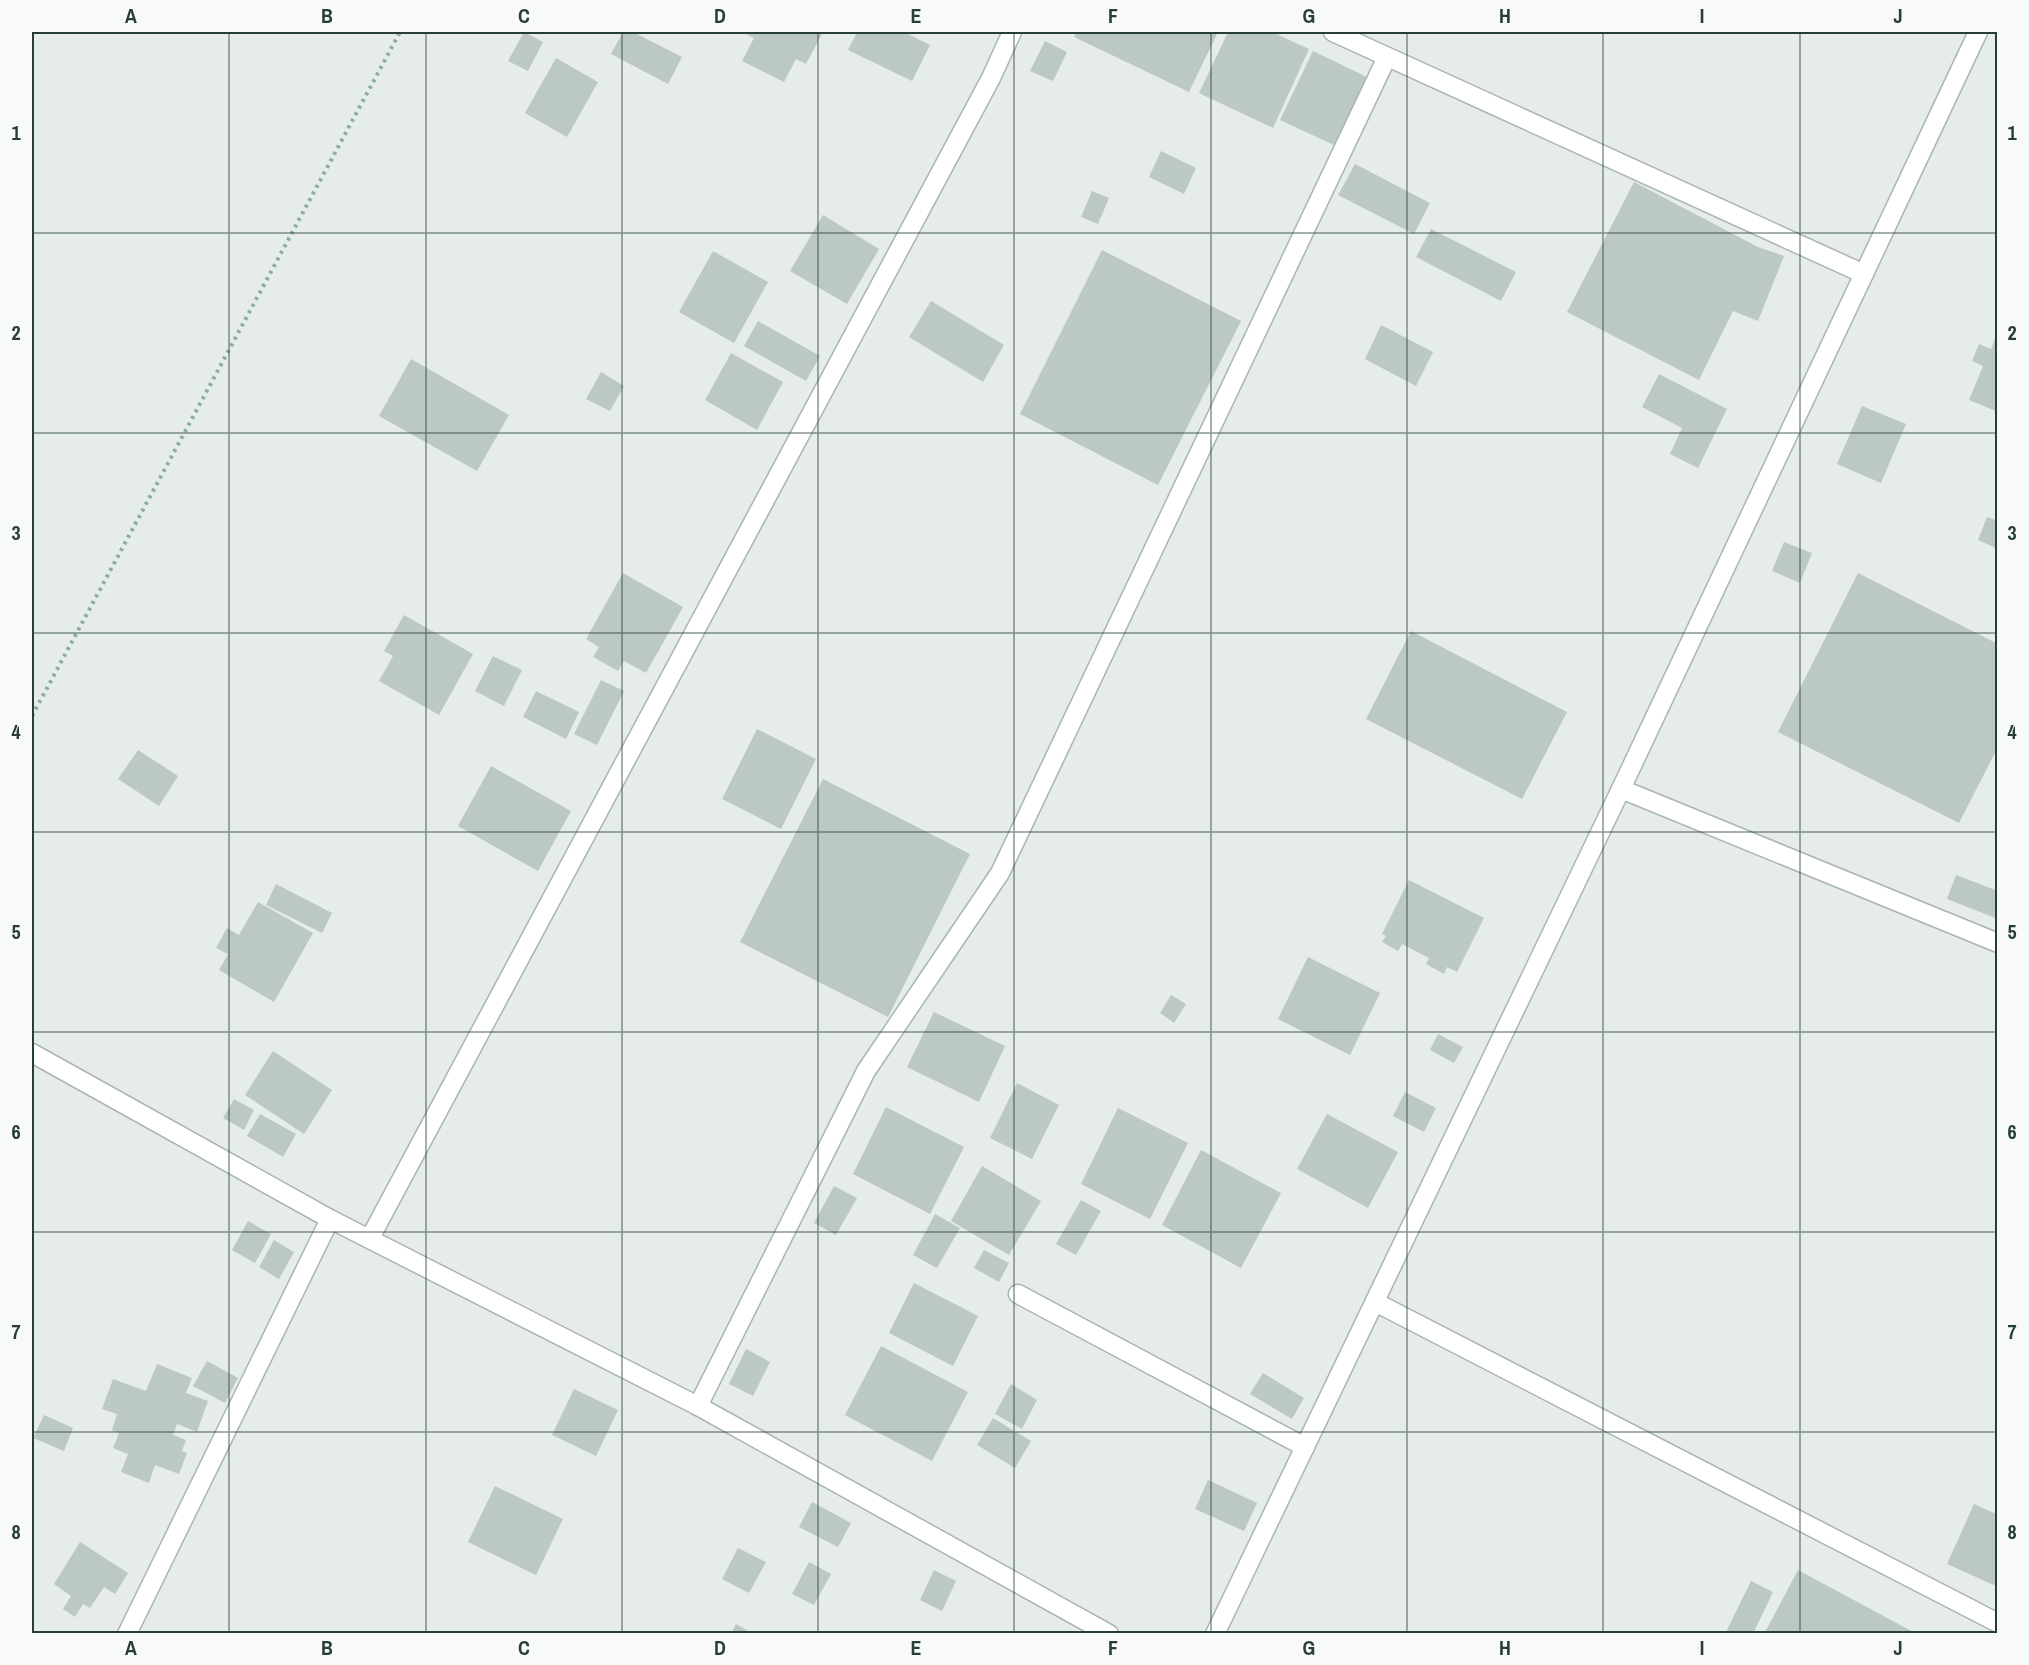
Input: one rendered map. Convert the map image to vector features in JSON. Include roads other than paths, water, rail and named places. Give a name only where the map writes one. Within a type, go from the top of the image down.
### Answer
[{"type":"street","points":[[370,1238],[991,78],[1012,32]]},
{"type":"street","points":[[1333,32],[1864,274]]},
{"type":"street","points":[[1215,1634],[1621,789],[1978,32]]},
{"type":"street","points":[[698,1406],[866,1071],[1000,873],[1387,57]]},
{"type":"street","points":[[1621,789],[1998,943]]},
{"type":"street","points":[[32,1053],[330,1219],[698,1406],[1109,1634]]},
{"type":"street","points":[[127,1634],[330,1219]]},
{"type":"street","points":[[1018,1294],[1305,1447]]},
{"type":"street","points":[[1375,1302],[1998,1623]]}]
